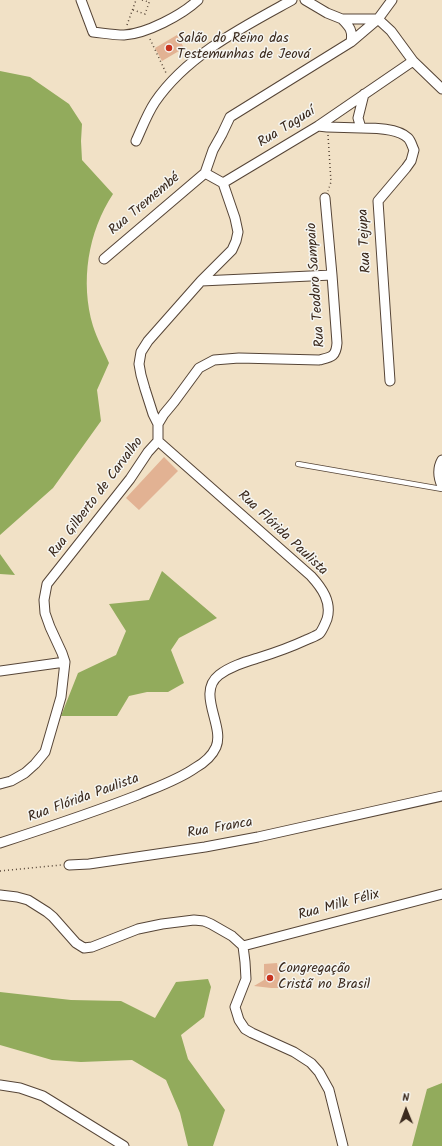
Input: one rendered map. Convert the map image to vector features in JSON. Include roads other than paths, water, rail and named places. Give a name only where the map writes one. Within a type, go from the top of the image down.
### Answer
[{"type":"street","points":[[81,0],[93,32],[124,35],[145,30],[167,21],[198,0]]},
{"type":"street","points":[[136,141],[155,102],[203,52],[292,0]]},
{"type":"street","points":[[305,0],[327,13],[342,19],[378,19],[391,31],[413,61],[442,89]]},
{"type":"street","points":[[223,183],[205,174],[213,150],[230,117],[351,42],[378,19],[392,0]]},
{"type":"street","points":[[342,19],[348,25],[352,34],[351,42]]},
{"type":"street","points":[[361,128],[358,118],[364,94],[413,61]]},
{"type":"street","name":"Rua Taguaí","points":[[223,183],[322,127],[364,94]]},
{"type":"street","name":"Rua Tejupa","points":[[322,127],[382,129],[395,131],[408,138],[414,150],[411,161],[378,201],[390,381]]},
{"type":"street","name":"Rua Tremembé","points":[[104,259],[205,174]]},
{"type":"street","name":"Rua Gilberto de Carvalho","points":[[0,784],[11,781],[25,773],[45,752],[61,697],[65,662],[45,613],[44,600],[47,584],[158,441],[158,424],[153,414],[141,375],[139,364],[141,352],[148,341],[201,281],[232,250],[236,241],[238,232],[235,218],[223,183]]},
{"type":"street","name":"Rua Teodoro Sampaio","points":[[158,424],[199,368],[214,360],[239,358],[319,360],[329,358],[334,354],[337,344],[325,198]]},
{"type":"street","points":[[201,281],[332,275]]},
{"type":"street","name":"Rua Flórida Paulista","points":[[0,843],[124,800],[173,780],[196,768],[209,758],[217,745],[218,738],[210,701],[212,686],[218,676],[231,667],[300,643],[319,633],[325,624],[328,614],[328,605],[319,586],[311,576],[158,441]]},
{"type":"street","points":[[442,460],[439,466],[439,479],[442,488]]},
{"type":"street","points":[[0,671],[65,662]]},
{"type":"street","name":"Rua Franca","points":[[69,865],[89,864],[228,843],[442,796]]},
{"type":"street","name":"Rua Milk Félix","points":[[243,946],[442,894]]},
{"type":"street","points":[[0,895],[28,900],[50,914],[76,944],[84,948],[92,947],[138,929],[194,920],[204,921],[232,936],[243,946],[245,962],[246,979],[235,1007],[239,1020],[248,1031],[294,1052],[311,1063],[319,1072],[329,1090],[343,1146]]},
{"type":"street","points":[[0,1085],[26,1090],[43,1096],[124,1146]]},
{"type":"lane","points":[[298,464],[442,488]]},
{"type":"place","name":"Salão do Reino das Testemunhas de Jeová","points":[[169,48]]},
{"type":"place","name":"Congregação Cristã no Brasil","points":[[270,978]]}]
